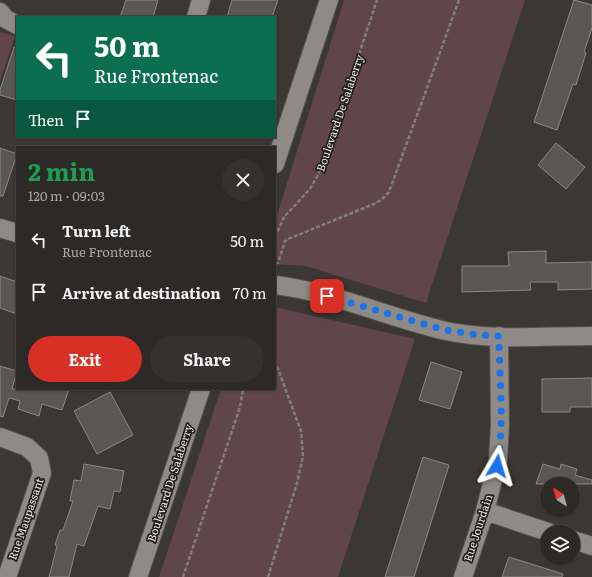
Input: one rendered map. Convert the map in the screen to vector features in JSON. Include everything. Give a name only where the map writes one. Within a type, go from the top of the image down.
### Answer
[{"type":"street","points":[[196,16],[201,0]]},
{"type":"street","points":[[276,161],[329,0]]},
{"type":"street","points":[[0,12],[6,19],[16,24]]},
{"type":"street","points":[[0,228],[16,233]]},
{"type":"street","points":[[276,285],[311,292],[445,330],[478,335],[499,336],[592,336]]},
{"type":"street","name":"Rue Jourdain","points":[[463,577],[485,511],[496,472],[500,448],[499,336]]},
{"type":"street","name":"Boulevard De Salaberry","points":[[138,577],[201,390]]},
{"type":"street","name":"Rue Maupassant","points":[[0,438],[27,446],[39,458],[42,473],[7,577]]},
{"type":"street","points":[[485,511],[540,529]]},
{"type":"street","points":[[580,542],[592,546]]},
{"type":"path","name":"Boulevard De Salaberry","points":[[276,235],[284,217],[310,189],[323,164],[377,0]]},
{"type":"path","points":[[276,263],[278,263],[285,241],[288,239],[374,204],[386,196],[389,192],[459,0]]},
{"type":"path","points":[[268,577],[297,483],[303,456],[301,431],[276,364]]},
{"type":"path","points":[[183,577],[240,407],[244,390]]},
{"type":"shaded area","points":[[344,0],[525,0],[426,303],[306,266],[276,264],[276,219]]},
{"type":"shaded area","points":[[0,32],[15,36],[0,81]]},
{"type":"shaded area","points":[[276,307],[415,339],[338,577],[159,577],[221,390],[276,390]]},
{"type":"building","points":[[126,0],[158,0],[153,16],[120,16]]},
{"type":"building","points":[[232,0],[278,0],[272,16],[227,16]]},
{"type":"building","points":[[574,0],[592,5],[592,28],[584,52],[586,53],[576,85],[573,84],[557,130],[534,122]]},
{"type":"building","points":[[14,47],[16,47],[16,100],[0,95],[0,90]]},
{"type":"building","points":[[556,143],[585,167],[566,189],[538,165]]},
{"type":"building","points":[[0,148],[16,154],[16,157],[3,196],[0,196]]},
{"type":"building","points":[[546,251],[546,263],[592,262],[592,289],[558,290],[558,282],[530,282],[531,290],[462,292],[462,266],[509,266],[508,252]]},
{"type":"building","points":[[0,276],[16,282],[16,314],[0,308]]},
{"type":"building","points":[[431,362],[462,372],[450,409],[419,400]]},
{"type":"building","points":[[0,366],[16,371],[12,389],[69,390],[62,410],[42,404],[39,416],[18,409],[20,401],[9,398],[3,417],[0,416]]},
{"type":"building","points":[[592,378],[592,407],[570,407],[570,412],[542,412],[542,379]]},
{"type":"building","points":[[110,392],[133,435],[97,454],[74,411]]},
{"type":"building","points":[[423,457],[449,465],[414,577],[385,577]]},
{"type":"building","points":[[84,464],[124,471],[120,492],[114,491],[110,509],[98,506],[84,546],[77,544],[69,577],[49,577],[57,546],[55,545],[60,530],[63,530],[73,501],[70,501],[74,480],[81,481]]},
{"type":"building","points":[[543,464],[560,469],[561,464],[577,469],[575,475],[592,480],[592,484],[580,484],[580,477],[540,477],[540,484],[536,484]]},
{"type":"building","points":[[509,557],[563,574],[562,577],[502,577]]},
{"type":"route","points":[[327,296],[445,330],[478,335],[499,336],[500,448],[497,466]]}]
